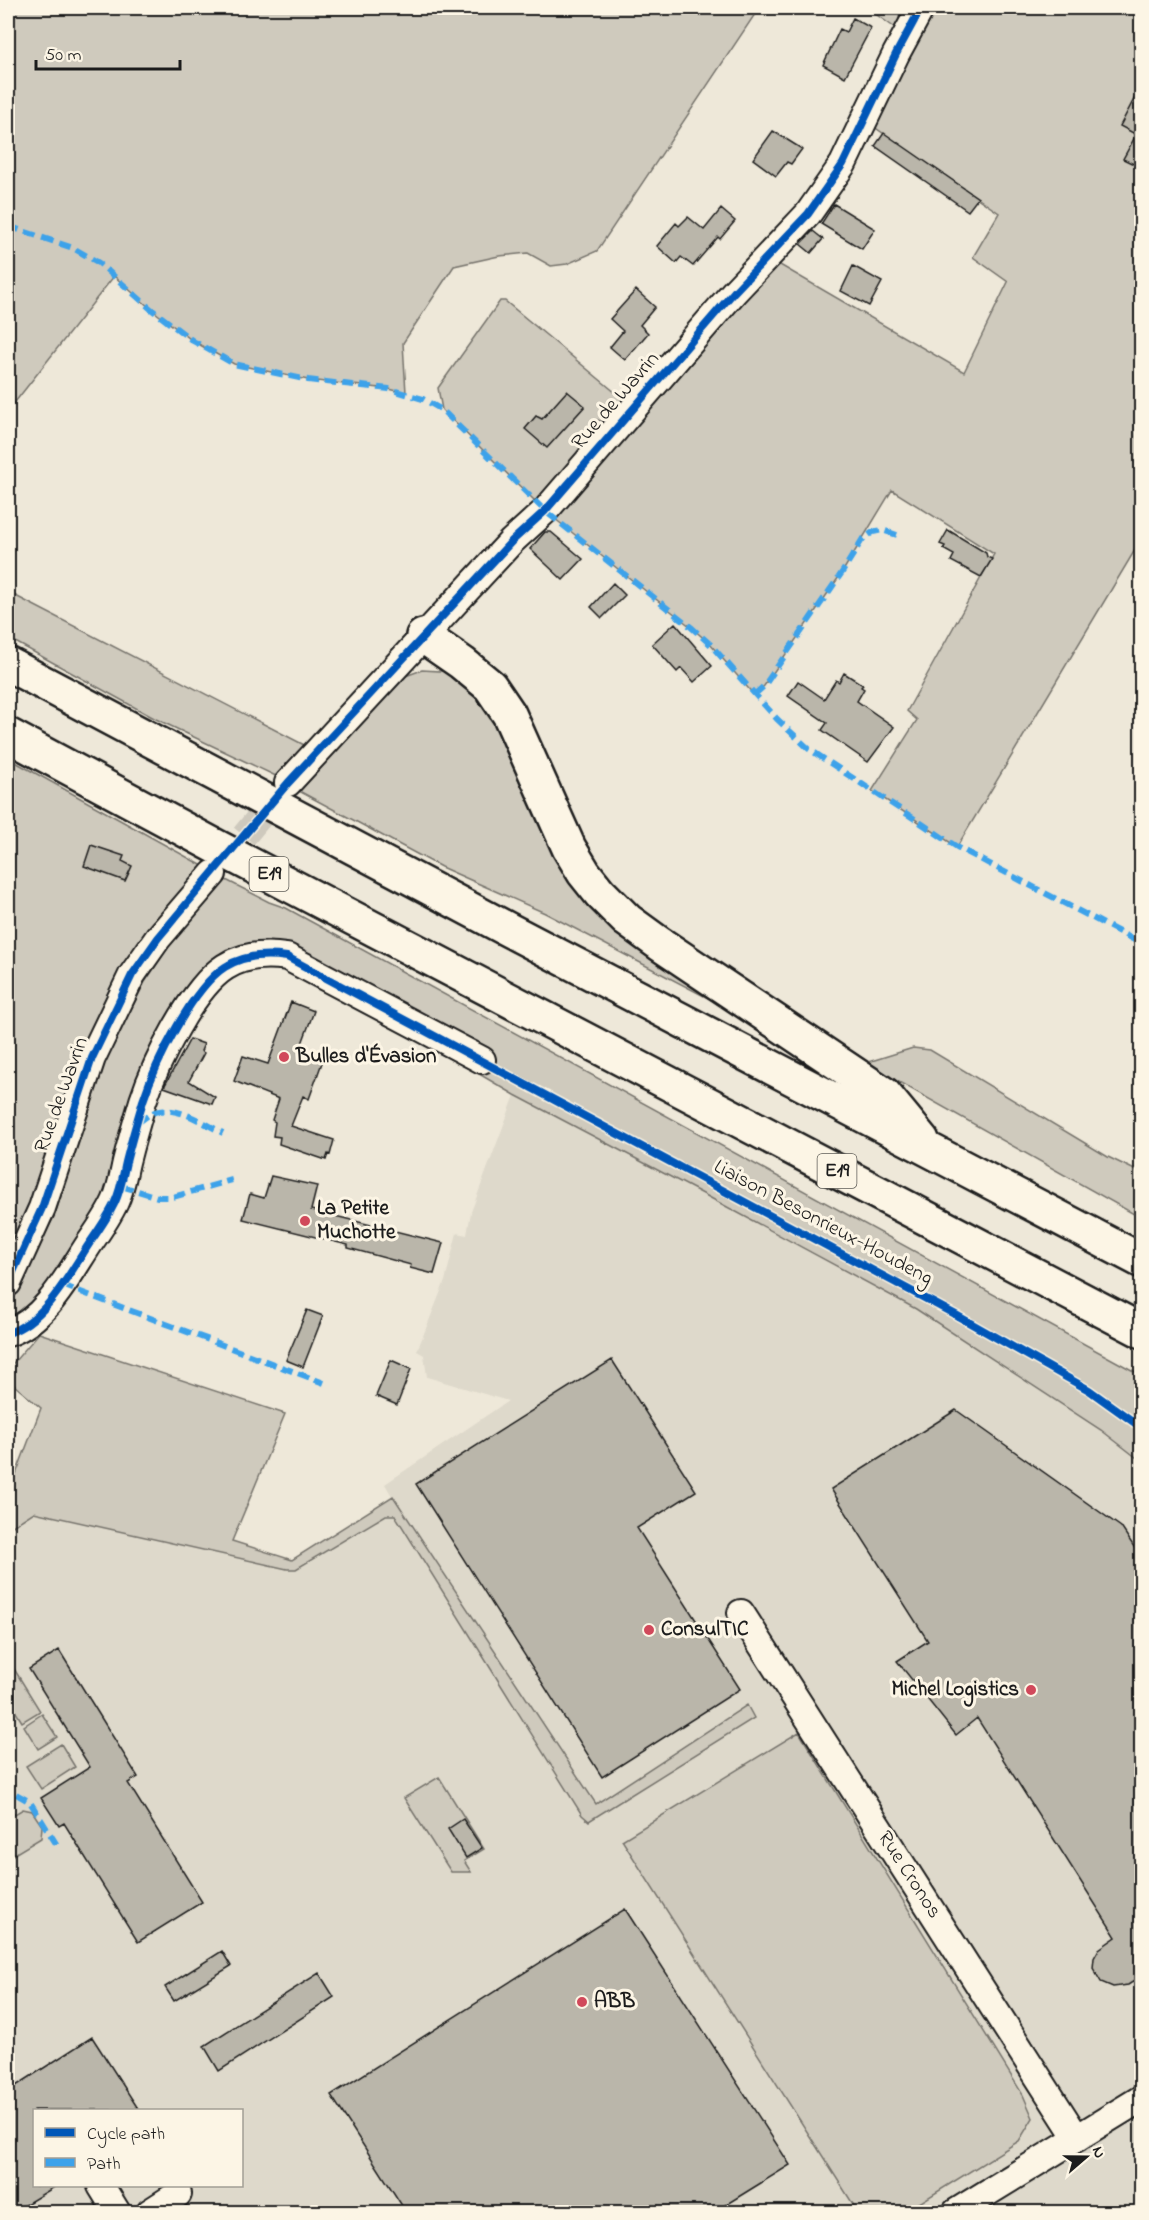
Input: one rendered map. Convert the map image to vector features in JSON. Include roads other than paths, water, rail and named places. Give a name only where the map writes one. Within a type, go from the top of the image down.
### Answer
[{"type":"highway","points":[[423,636],[479,676],[498,696],[509,714],[569,848],[584,873],[627,920],[884,1094],[933,1153]]},
{"type":"highway","points":[[8,663],[426,887],[1142,1262]]},
{"type":"highway","name":"E19","points":[[8,735],[219,848],[1142,1331]]},
{"type":"street","name":"Rue de Wavrin","points":[[288,783],[512,541],[545,511],[734,292],[808,214],[843,164],[921,8]]},
{"type":"street","name":"Rue de Wavrin","points":[[8,1283],[42,1208],[92,1058],[132,975],[158,938],[213,874]]},
{"type":"street","points":[[8,1333],[23,1326],[39,1312],[62,1285],[115,1202],[144,1098],[158,1063],[195,998],[225,967],[257,956],[287,957],[482,1060]]},
{"type":"street","name":"Rue Cronos","points":[[741,1612],[1077,2138]]},
{"type":"street","points":[[956,2212],[1142,2098]]},
{"type":"street","points":[[102,2187],[117,2212]]},
{"type":"street","points":[[150,2212],[178,2194]]},
{"type":"tunnel","points":[[219,866],[282,790]]},
{"type":"place","name":"Bulles d'Évasion","points":[[284,1057]]},
{"type":"place","name":"La Petite Muchotte","points":[[305,1221]]},
{"type":"place","name":"ConsulTIC","points":[[649,1630]]},
{"type":"place","name":"Michel Logistics","points":[[1031,1690]]},
{"type":"place","name":"ABB","points":[[582,2002]]}]
